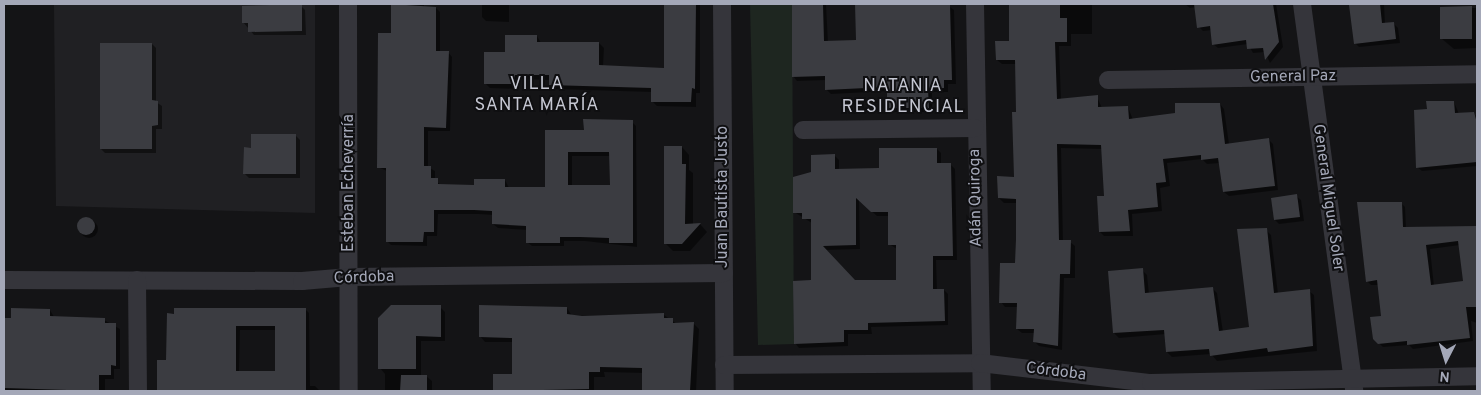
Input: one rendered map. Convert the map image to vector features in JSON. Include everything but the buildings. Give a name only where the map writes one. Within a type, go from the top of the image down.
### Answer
[{"type":"street","name":"Esteban Echeverría","points":[[348,4],[349,391]]},
{"type":"street","name":"Juan Bautista Justo","points":[[722,4],[724,391]]},
{"type":"street","name":"Adán Quiroga","points":[[975,4],[975,128],[982,391]]},
{"type":"street","name":"General Miguel Soler","points":[[1302,4],[1353,385]]},
{"type":"street","name":"General Paz","points":[[1108,80],[1477,74]]},
{"type":"street","points":[[803,130],[975,128]]},
{"type":"street","name":"Córdoba","points":[[4,280],[302,281],[349,277],[724,273]]},
{"type":"street","points":[[138,280],[138,391]]},
{"type":"street","name":"Córdoba","points":[[724,365],[980,363],[1151,384],[1353,385],[1477,376]]},
{"type":"shaded area","points":[[54,4],[315,4],[315,213],[56,206]]},
{"type":"shaded area","points":[[750,4],[792,4],[794,344],[758,345]]},
{"type":"district","name":"VILLA SANTA MARÍA","points":[[537,96]]},
{"type":"district","name":"NATANIA RESIDENCIAL","points":[[903,98]]}]
